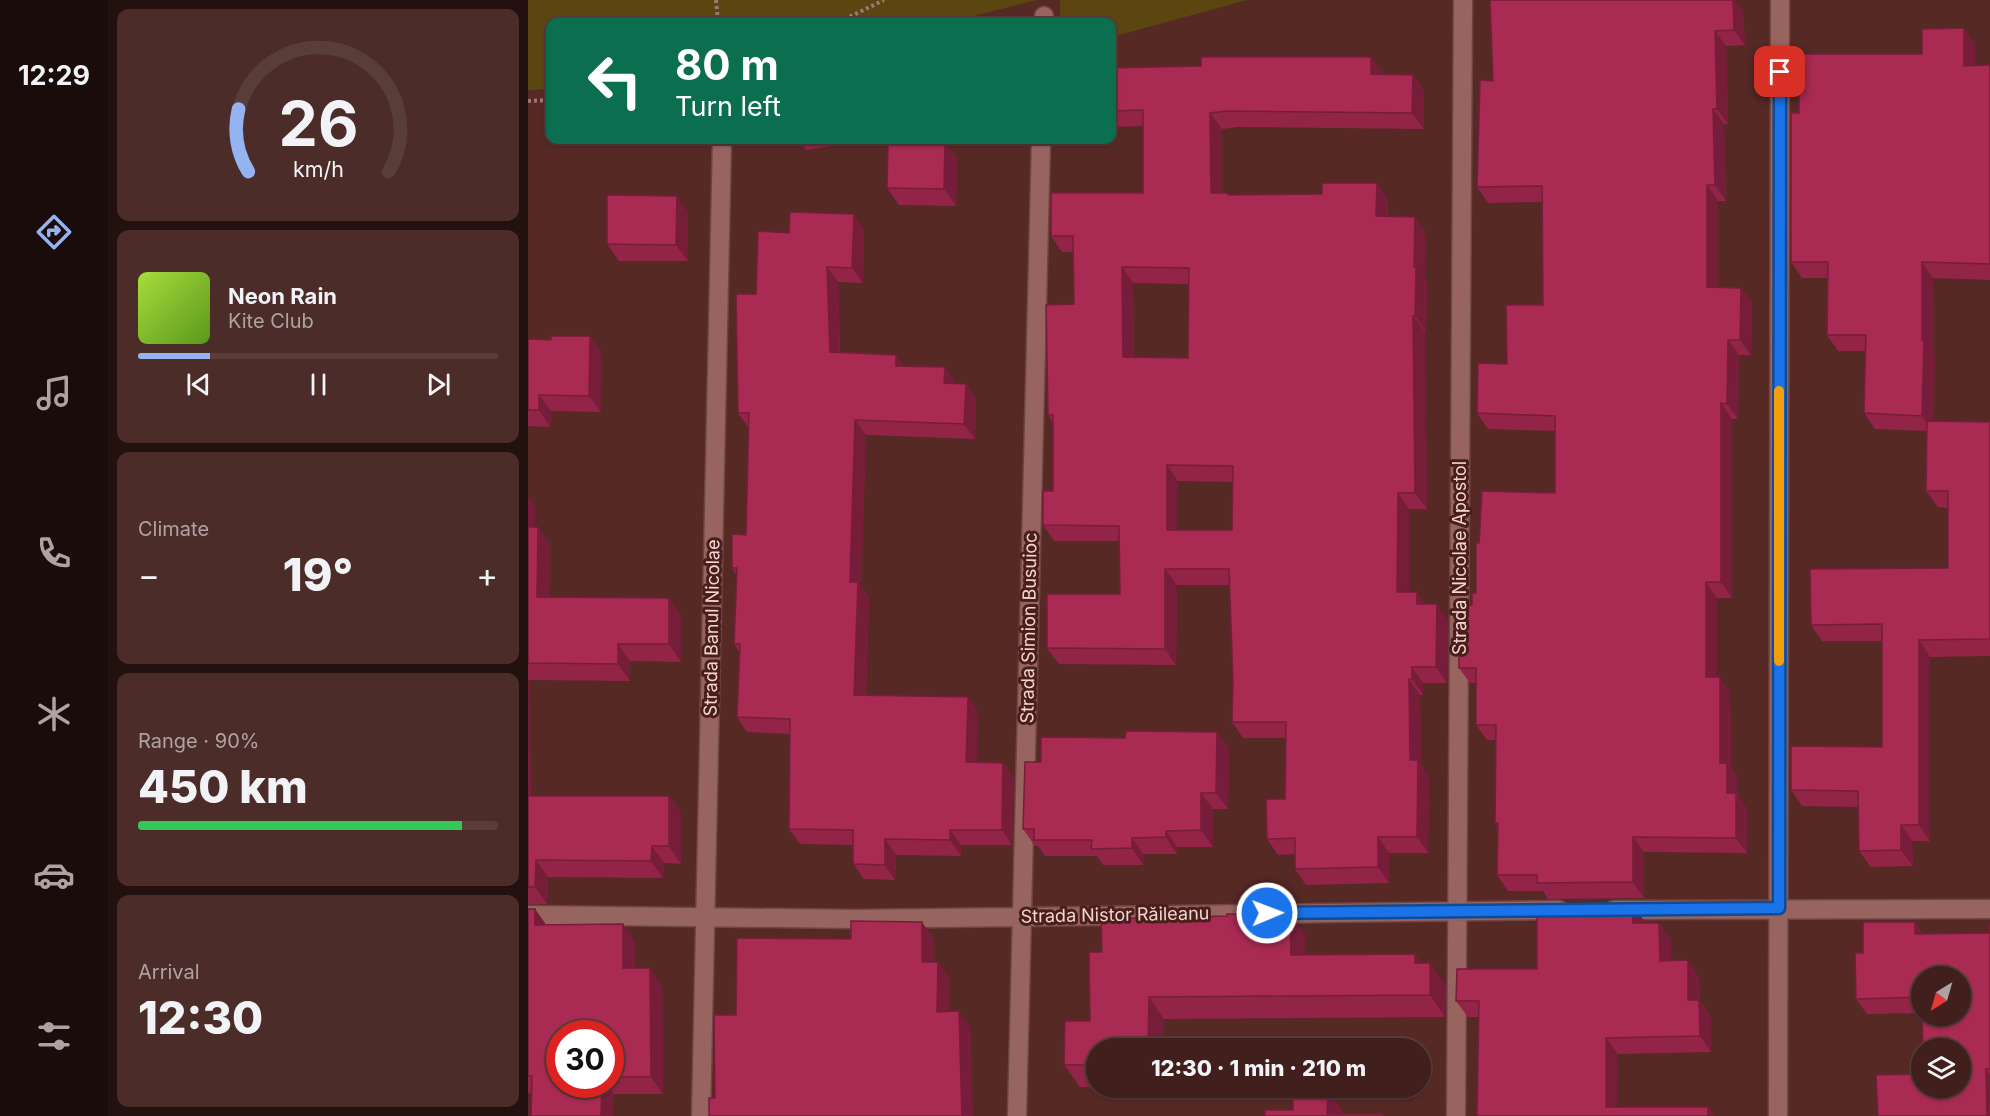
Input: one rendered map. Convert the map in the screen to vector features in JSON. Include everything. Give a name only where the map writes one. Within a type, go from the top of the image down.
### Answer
[{"type":"street","name":"Strada Nicolae Apostol","points":[[1456,1116],[1463,0]]},
{"type":"street","points":[[1779,1116],[1780,0]]},
{"type":"street","name":"Strada Banul Nicolae","points":[[701,1116],[722,144]]},
{"type":"street","name":"Strada Simion Busuioc","points":[[1017,1116],[1041,144]]},
{"type":"street","points":[[1600,910],[1990,909]]},
{"type":"street","name":"Strada Nistor Răileanu","points":[[528,915],[705,918],[1576,910]]},
{"type":"path","points":[[716,0],[718,18]]},
{"type":"path","points":[[847,18],[884,0]]},
{"type":"path","points":[[528,101],[546,100]]},
{"type":"shaded area","points":[[528,0],[1037,0],[966,18],[546,18],[546,89],[528,90]]},
{"type":"shaded area","points":[[1060,0],[1247,0],[1116,36],[1116,18],[1060,18]]},
{"type":"building","points":[[1490,0],[1733,0],[1734,30],[1715,31],[1717,109],[1713,109],[1715,185],[1707,185],[1707,287],[1741,288],[1740,340],[1728,340],[1727,404],[1721,403],[1721,582],[1706,582],[1706,677],[1720,677],[1720,763],[1727,763],[1727,793],[1736,793],[1736,838],[1633,837],[1633,882],[1537,883],[1537,875],[1497,875],[1496,725],[1476,725],[1476,668],[1459,668],[1459,605],[1472,605],[1472,593],[1476,593],[1476,543],[1479,543],[1482,491],[1555,493],[1555,416],[1477,413],[1478,363],[1507,364],[1506,305],[1543,305],[1542,186],[1477,187],[1480,80],[1493,81]]},
{"type":"building","points":[[1964,28],[1964,66],[1990,65],[1990,264],[1922,262],[1922,340],[1924,340],[1922,416],[1864,413],[1866,335],[1827,335],[1828,262],[1791,262],[1791,113],[1799,113],[1799,54],[1922,54],[1922,29]]},
{"type":"building","points":[[1201,57],[1371,57],[1371,74],[1413,75],[1412,113],[1227,111],[1210,113],[1211,193],[1228,193],[1228,195],[1322,194],[1322,183],[1377,183],[1376,216],[1415,217],[1414,267],[1416,267],[1415,316],[1413,316],[1415,493],[1398,493],[1397,592],[1417,592],[1417,604],[1437,604],[1436,667],[1412,667],[1412,679],[1409,679],[1410,760],[1418,760],[1417,837],[1378,837],[1378,867],[1295,869],[1295,838],[1267,839],[1266,799],[1285,799],[1286,722],[1232,722],[1233,681],[1229,569],[1165,569],[1165,649],[1047,648],[1047,594],[1120,594],[1119,526],[1043,525],[1043,491],[1053,491],[1053,415],[1048,415],[1046,305],[1074,304],[1073,236],[1051,236],[1051,193],[1143,193],[1143,110],[1116,111],[1116,68],[1201,66]],"holes":[[[1122,267],[1189,268],[1188,358],[1123,357]],[[1167,465],[1233,466],[1232,530],[1167,530]]]},
{"type":"building","points":[[888,144],[945,144],[944,189],[887,188]]},
{"type":"building","points":[[607,195],[677,196],[676,245],[607,244]]},
{"type":"building","points":[[790,212],[854,214],[852,268],[827,267],[830,352],[896,355],[896,366],[945,367],[944,383],[966,384],[964,424],[855,420],[850,582],[858,582],[854,695],[968,697],[966,762],[1003,763],[1002,830],[950,830],[950,840],[885,839],[885,865],[853,864],[853,830],[789,829],[790,719],[737,717],[740,644],[734,644],[737,568],[732,568],[732,534],[746,535],[749,413],[738,413],[736,294],[756,294],[758,231],[789,233]]},
{"type":"building","points":[[551,336],[590,336],[589,396],[539,395],[539,410],[528,410],[528,339],[551,340]]},
{"type":"building","points":[[1927,421],[1990,422],[1990,639],[1919,640],[1919,825],[1901,825],[1901,850],[1859,851],[1858,791],[1791,790],[1791,746],[1882,747],[1882,624],[1811,625],[1810,569],[1948,568],[1948,491],[1926,491]]},
{"type":"building","points":[[528,527],[538,527],[537,597],[669,598],[669,644],[618,644],[618,664],[528,663]]},
{"type":"building","points":[[1126,731],[1217,732],[1216,793],[1201,793],[1201,830],[1166,831],[1166,837],[1132,838],[1132,848],[1091,849],[1092,840],[1034,840],[1034,829],[1023,829],[1025,762],[1041,762],[1041,737],[1125,738]]},
{"type":"building","points":[[528,796],[669,796],[669,846],[652,846],[651,861],[536,860],[535,887],[528,887]]},
{"type":"building","points":[[1633,904],[1633,923],[1659,923],[1660,961],[1688,960],[1688,1000],[1699,1000],[1700,1036],[1606,1038],[1606,1107],[1708,1107],[1708,1116],[1477,1116],[1479,1001],[1456,1001],[1457,969],[1537,969],[1537,905]]},
{"type":"building","points":[[528,909],[535,909],[535,925],[623,924],[623,968],[650,968],[651,1077],[624,1077],[624,1020],[546,1020],[546,1098],[602,1098],[601,1116],[531,1116],[532,1076],[528,1076]]},
{"type":"building","points":[[1227,914],[1290,914],[1291,955],[1415,954],[1415,963],[1430,963],[1430,995],[1149,997],[1148,1038],[1086,1038],[1086,1065],[1064,1065],[1065,1021],[1090,1021],[1089,952],[1102,952],[1101,919],[1227,916]]},
{"type":"building","points":[[851,921],[922,922],[922,962],[938,962],[937,1012],[959,1011],[962,1116],[709,1116],[709,1098],[715,1098],[714,1015],[736,1015],[737,938],[851,939]]},
{"type":"building","points":[[1863,922],[1915,922],[1915,934],[1989,933],[1990,923],[1990,1069],[1986,1069],[1987,1116],[1878,1116],[1876,1075],[1911,1074],[1911,1098],[1971,1098],[1971,1038],[1923,1038],[1922,1026],[1971,1026],[1971,966],[1911,966],[1911,997],[1856,999],[1855,953],[1863,953]]},
{"type":"building","points":[[1293,1098],[1328,1098],[1327,1114],[1383,1114],[1383,1116],[1265,1116],[1265,1110],[1293,1110]]},
{"type":"slow traffic","points":[[1779,391],[1779,661]]},
{"type":"route","points":[[1267,913],[1779,908],[1780,72]]}]
